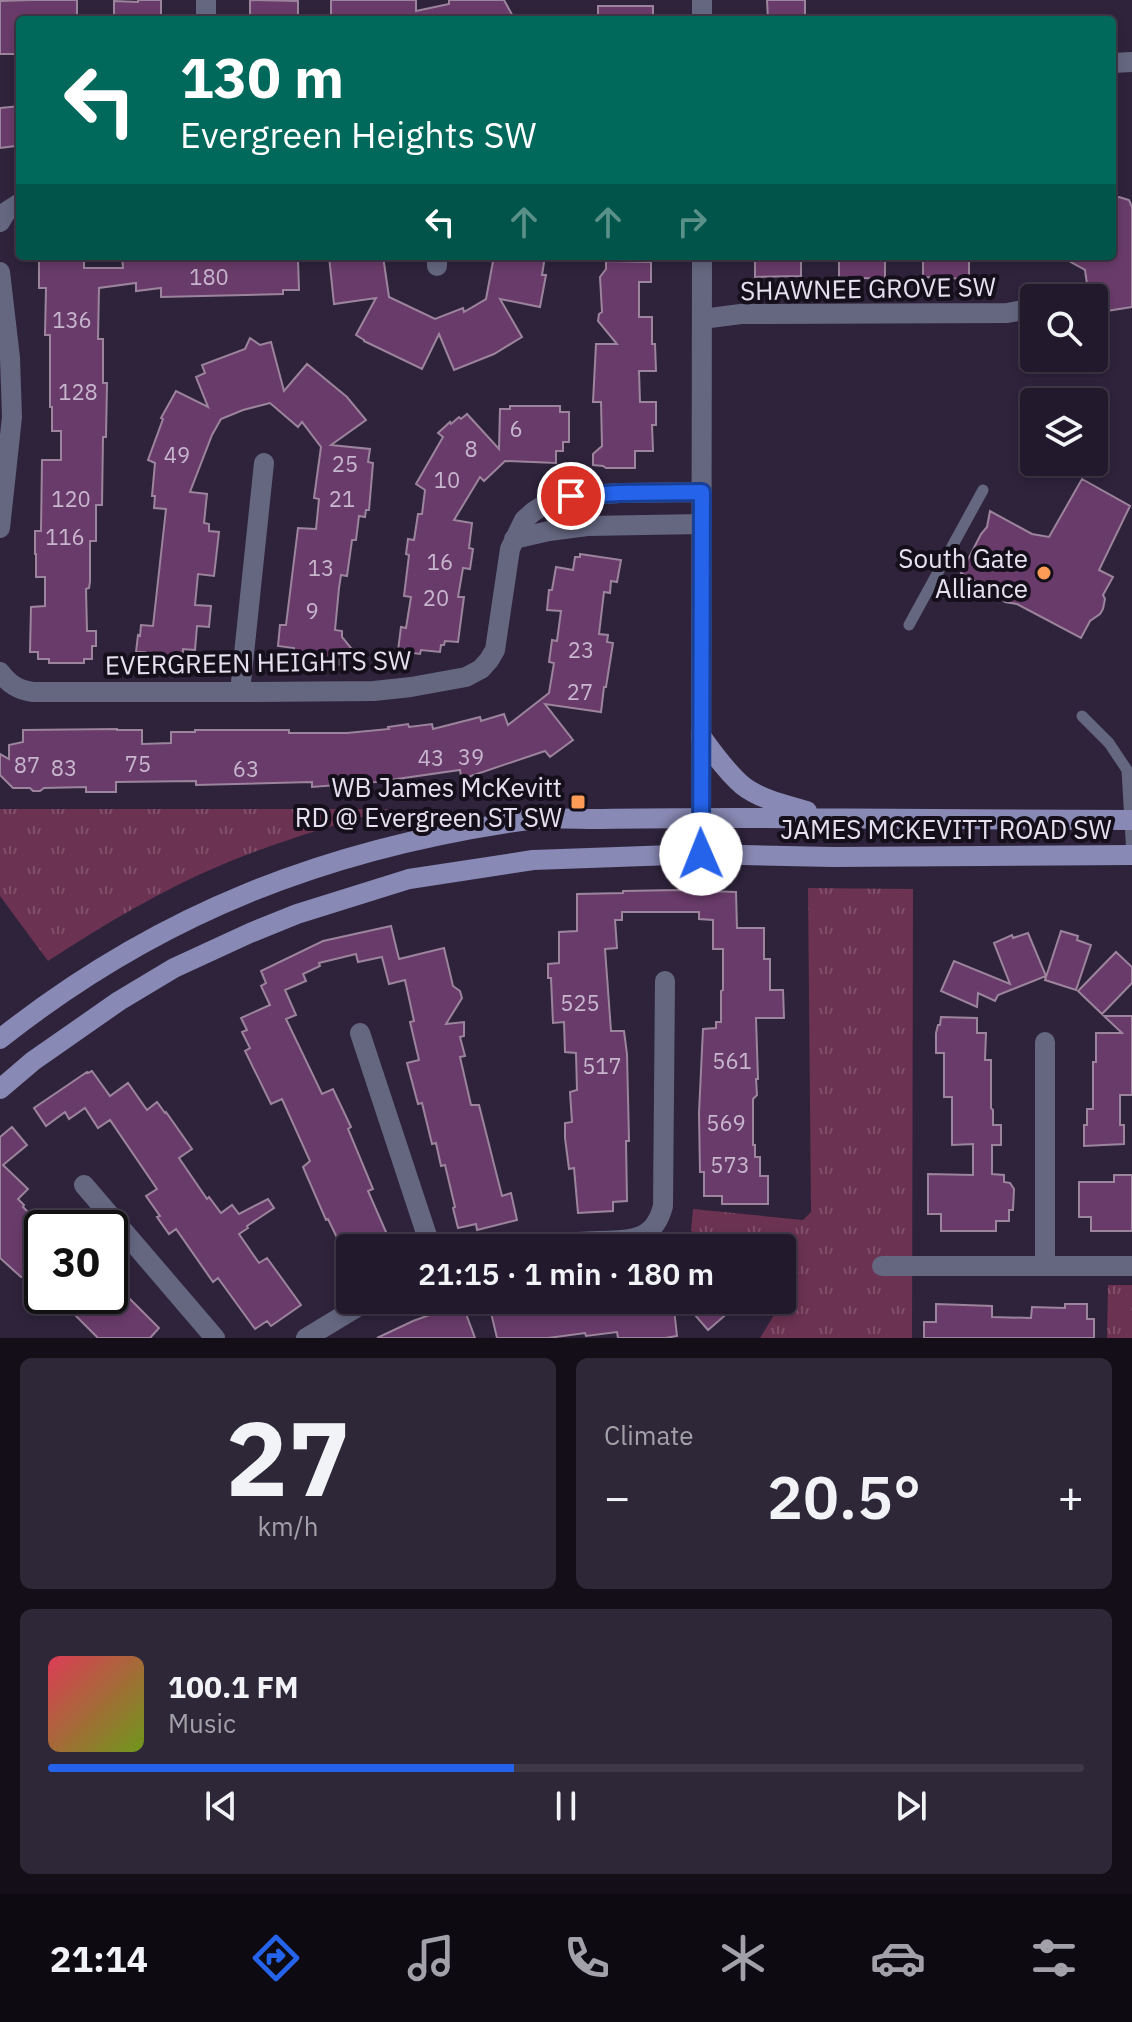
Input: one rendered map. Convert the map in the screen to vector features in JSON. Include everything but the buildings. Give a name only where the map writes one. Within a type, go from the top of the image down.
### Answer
[{"type":"main road","points":[[701,736],[744,786],[772,801],[830,819]]},
{"type":"main road","name":"JAMES MCKEVITT ROAD SW","points":[[0,1039],[94,972],[158,934],[222,903],[292,876],[401,843],[531,820],[1131,820]]},
{"type":"main road","name":"JAMES MCKEVITT ROAD SW","points":[[0,1089],[33,1061],[163,974],[297,914],[409,879],[533,860],[701,854],[833,857],[1132,855]]},
{"type":"street","points":[[0,222],[6,212],[16,206]]},
{"type":"street","points":[[701,854],[702,260]]},
{"type":"street","points":[[0,272],[10,358],[12,417],[0,528]]},
{"type":"street","name":"SHAWNEE GROVE SW","points":[[702,319],[741,314],[1020,311]]},
{"type":"street","points":[[240,692],[264,463]]},
{"type":"street","name":"EVERGREEN HEIGHTS SW","points":[[0,672],[15,687],[33,692],[386,689],[466,677],[481,669],[495,650],[510,549],[524,520],[533,512],[561,498],[620,493],[702,492]]},
{"type":"street","points":[[514,539],[587,526],[702,524]]},
{"type":"street","points":[[643,1234],[659,1219],[663,1206],[665,981]]},
{"type":"street","points":[[360,1033],[426,1234]]},
{"type":"street","points":[[1045,1042],[1045,1266]]},
{"type":"street","points":[[84,1185],[215,1338]]},
{"type":"street","points":[[882,1266],[1132,1266]]},
{"type":"street","points":[[306,1338],[346,1314]]},
{"type":"lane","points":[[909,625],[983,490]]},
{"type":"lane","points":[[1082,716],[1109,743],[1127,770],[1132,855]]},
{"type":"green space","points":[[0,809],[390,809],[287,840],[203,873],[135,908],[48,961],[0,896]]},
{"type":"green space","points":[[808,888],[913,889],[912,1338],[760,1338],[775,1314],[796,1314],[796,1234],[698,1234],[691,1231],[693,1209],[803,1220],[811,1212]]},
{"type":"green space","points":[[1108,1285],[1132,1285],[1132,1338],[1107,1338]]},
{"type":"place","name":"South Gate Alliance","points":[[1044,573]]},
{"type":"place","name":"WB James McKevitt RD @ Evergreen ST SW","points":[[578,802]]},
{"type":"route","points":[[571,496],[702,492],[701,854]]}]
